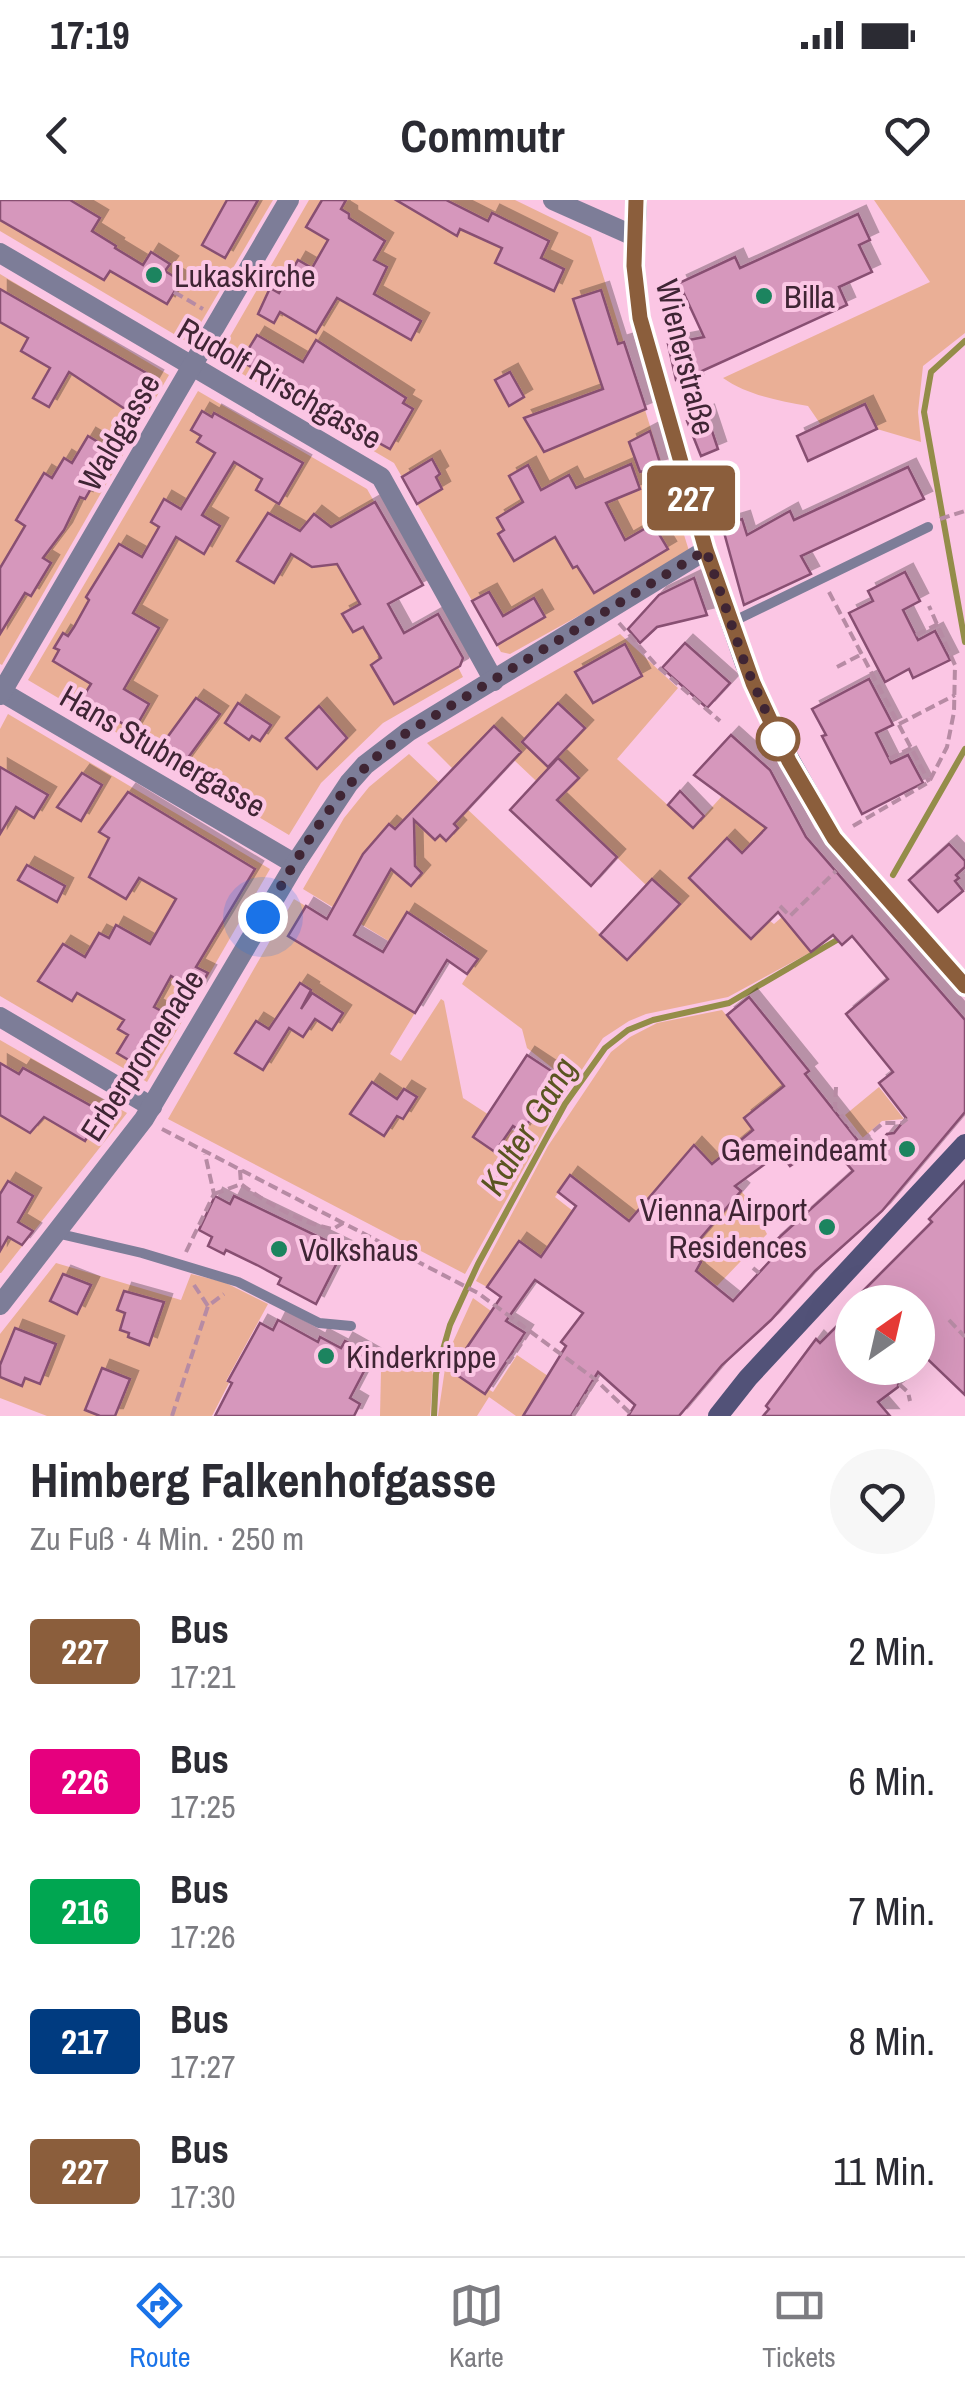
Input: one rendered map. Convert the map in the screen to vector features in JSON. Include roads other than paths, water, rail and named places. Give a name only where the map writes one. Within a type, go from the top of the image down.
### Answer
[{"type":"street","name":"Waldgasse","points":[[1,692],[290,200]]},
{"type":"street","points":[[553,200],[634,236]]},
{"type":"street","name":"Wienerstraße","points":[[636,200],[634,236],[640,318],[706,550],[778,738],[834,838],[961,973]]},
{"type":"street","name":"Rudolf Rirschgasse","points":[[0,253],[380,476],[494,681]]},
{"type":"street","name":"Erberpromenade","points":[[0,1305],[148,1113],[295,864],[349,782],[408,732],[612,611],[706,550]]},
{"type":"street","name":"Hans Stubnergasse","points":[[1,692],[295,864]]},
{"type":"street","points":[[0,1018],[148,1113]]},
{"type":"street","points":[[718,1416],[965,1144]]},
{"type":"lane","points":[[731,623],[931,524]]},
{"type":"lane","points":[[55,1233],[238,1282],[320,1323],[352,1326]]},
{"type":"waterway","name":"Kalter Gang","points":[[965,341],[931,372],[924,412],[965,642]]},
{"type":"waterway","name":"Kalter Gang","points":[[893,875],[965,749]]},
{"type":"waterway","name":"Kalter Gang","points":[[434,1416],[436,1374],[450,1325],[478,1264],[565,1104],[605,1048],[628,1030],[653,1020],[729,1003],[837,940]]},
{"type":"place","name":"Lukaskirche","points":[[154,275]]},
{"type":"place","name":"Billa","points":[[764,296]]},
{"type":"place","name":"Gemeindeamt","points":[[907,1149]]},
{"type":"place","name":"Vienna Airport Residences","points":[[827,1227]]},
{"type":"place","name":"Volkshaus","points":[[279,1249]]},
{"type":"place","name":"Kinderkrippe","points":[[326,1356]]}]
